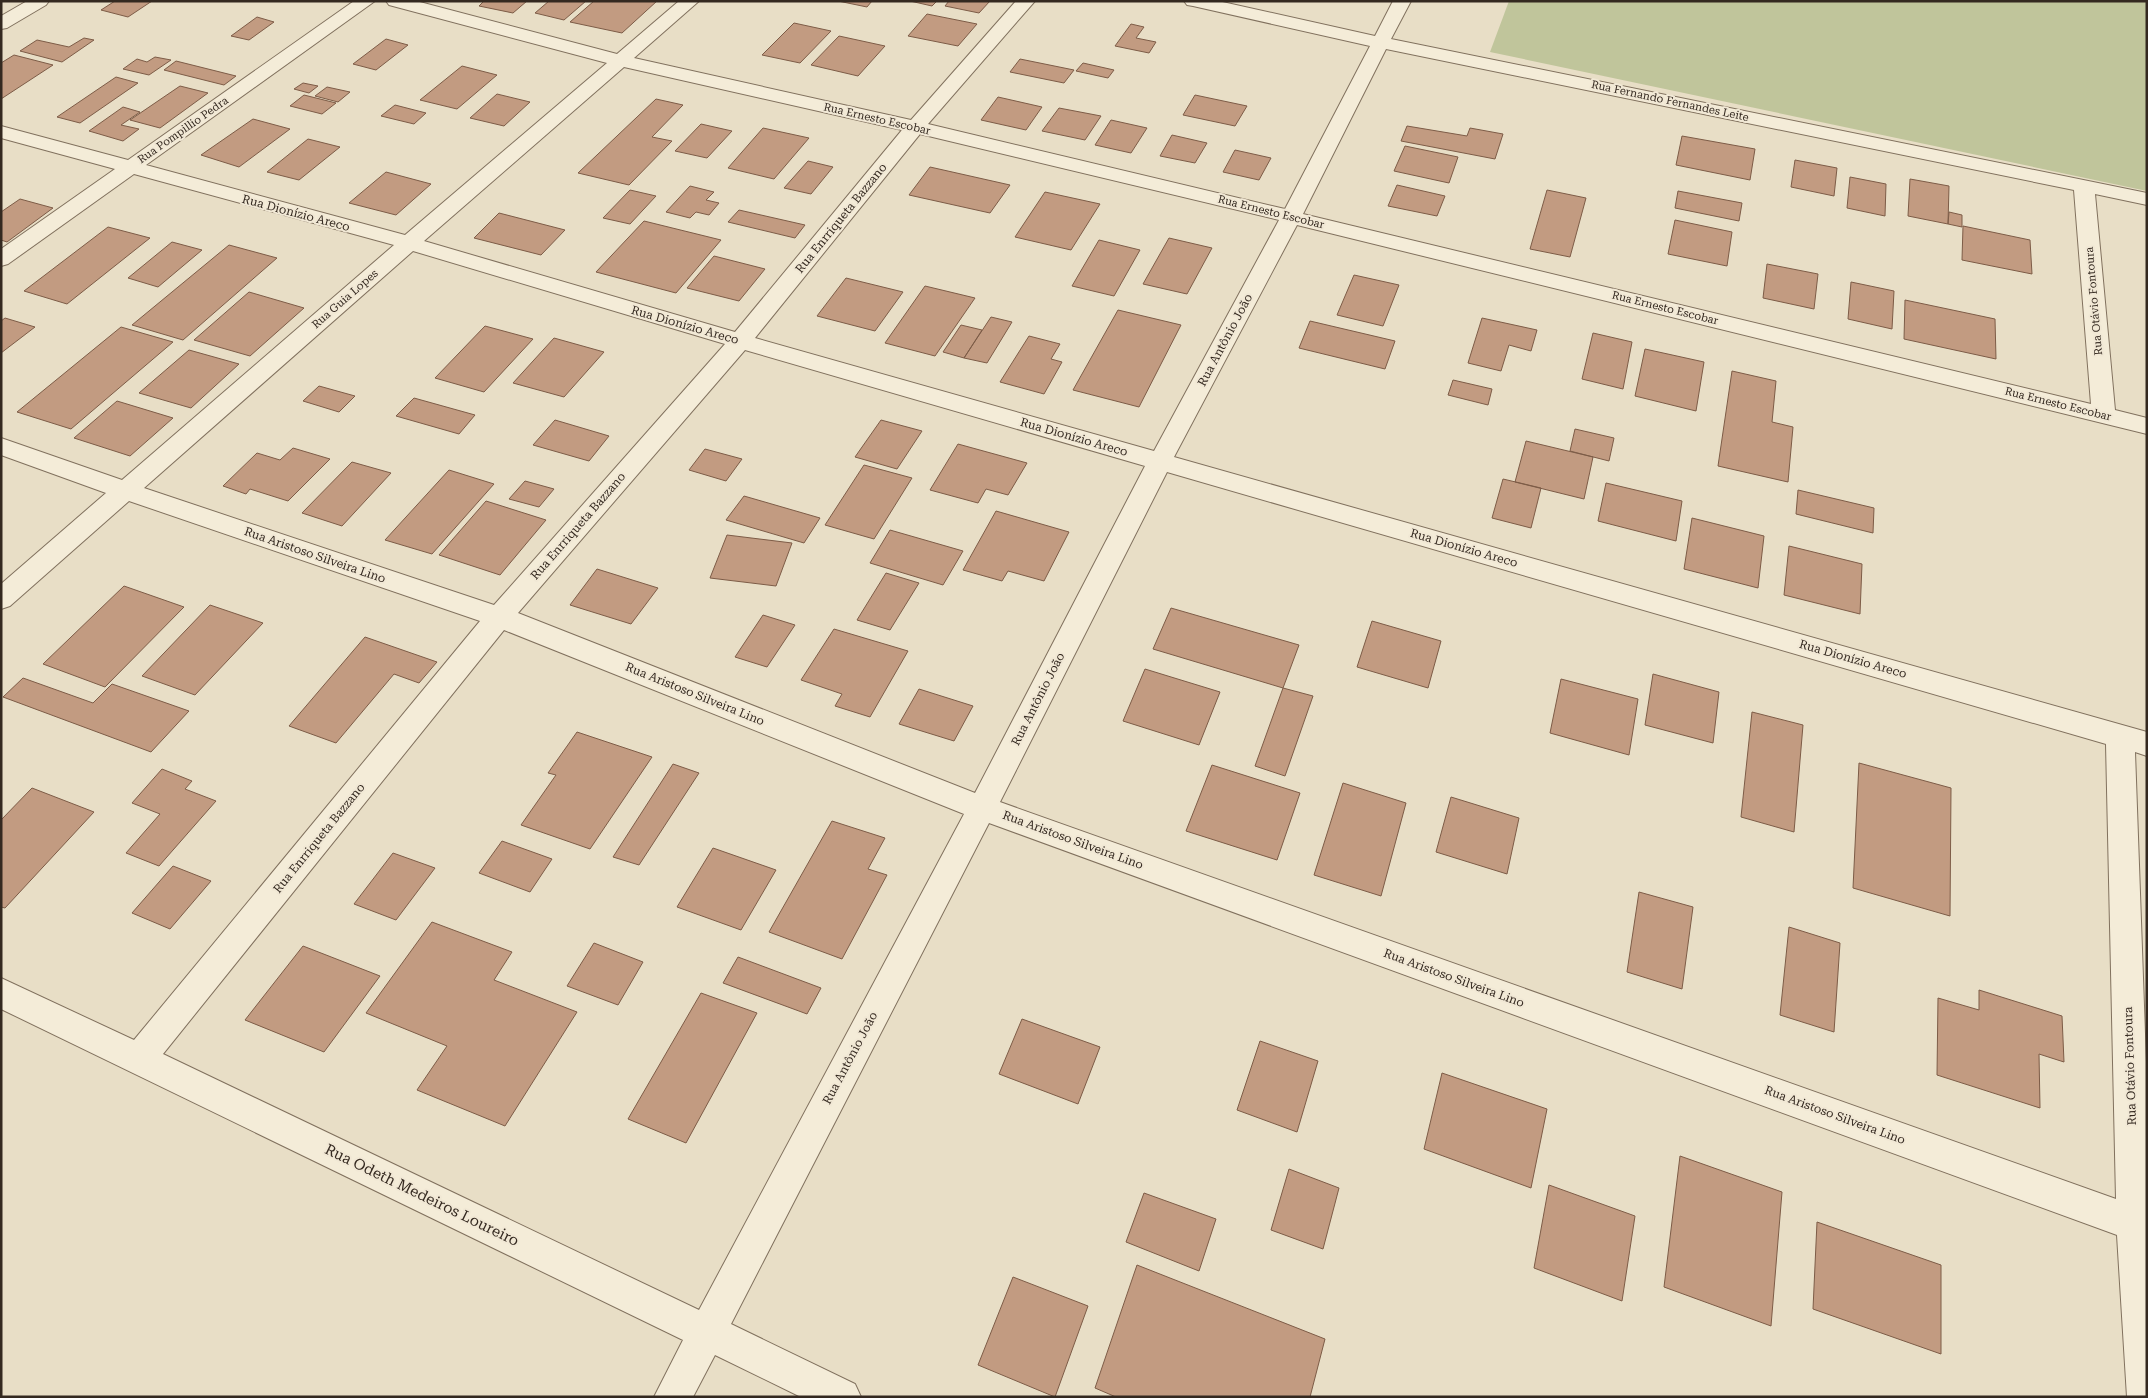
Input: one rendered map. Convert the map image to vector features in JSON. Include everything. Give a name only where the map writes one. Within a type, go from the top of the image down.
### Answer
[{"type":"street","points":[[1,24],[40,1]]},
{"type":"street","name":"Rua Pompillio Pedra","points":[[1,259],[366,1]]},
{"type":"street","name":"Rua Ernesto Escobar","points":[[395,1],[622,61],[915,127],[2147,426]]},
{"type":"street","name":"Rua Guia Lopes","points":[[1,599],[124,490],[690,1]]},
{"type":"street","name":"Rua Enrriqueta Bazzano","points":[[139,1059],[499,617],[740,341],[915,127],[1026,1]]},
{"type":"street","name":"Rua Fernando Fernandes Leite","points":[[1193,1],[1382,42],[2147,199]]},
{"type":"street","name":"Rua Antônio João","points":[[673,1397],[982,808],[1160,461],[1291,217],[1402,1]]},
{"type":"street","name":"Rua Dionízio Areco","points":[[1,132],[409,243],[740,341],[2134,740]]},
{"type":"street","name":"Rua Otávio Fontoura","points":[[2084,186],[2104,415]]},
{"type":"street","name":"Rua Aristoso Silveira Lino","points":[[1,446],[124,490],[499,617],[982,808],[2140,1225]]},
{"type":"street","name":"Rua Otávio Fontoura","points":[[2134,740],[2140,1225],[2146,1397]]},
{"type":"street","name":"Rua Odeth Medeiros Loureiro","points":[[1,993],[842,1397]]},
{"type":"green space","points":[[1509,1],[2147,1],[2147,191],[1490,52]]},
{"type":"building","points":[[115,1],[152,1],[128,17],[101,10]]},
{"type":"building","points":[[484,1],[527,1],[513,13],[479,6]]},
{"type":"building","points":[[549,1],[586,1],[564,20],[535,13]]},
{"type":"building","points":[[594,1],[657,1],[622,33],[570,22]]},
{"type":"building","points":[[838,1],[872,1],[867,7]]},
{"type":"building","points":[[910,1],[937,1],[932,6]]},
{"type":"building","points":[[949,1],[990,1],[979,13],[945,6]]},
{"type":"building","points":[[927,14],[977,24],[958,46],[908,36]]},
{"type":"building","points":[[257,17],[274,22],[249,40],[231,36]]},
{"type":"building","points":[[794,23],[831,31],[800,63],[762,55]]},
{"type":"building","points":[[1131,24],[1144,27],[1136,38],[1156,42],[1149,53],[1115,46]]},
{"type":"building","points":[[839,36],[885,46],[858,76],[811,65]]},
{"type":"building","points":[[84,38],[94,40],[62,62],[20,51],[37,40],[69,47]]},
{"type":"building","points":[[386,39],[408,45],[376,70],[353,64]]},
{"type":"building","points":[[14,55],[53,65],[1,99],[1,63]]},
{"type":"building","points":[[155,57],[171,60],[149,75],[123,69],[137,59],[147,62]]},
{"type":"building","points":[[1020,59],[1074,70],[1064,83],[1010,72]]},
{"type":"building","points":[[176,61],[236,76],[224,85],[164,70]]},
{"type":"building","points":[[1083,63],[1114,70],[1108,78],[1076,71]]},
{"type":"building","points":[[462,66],[497,75],[457,109],[420,100]]},
{"type":"building","points":[[116,77],[138,83],[80,123],[57,117]]},
{"type":"building","points":[[303,83],[318,86],[309,93],[294,89]]},
{"type":"building","points":[[180,86],[208,93],[160,128],[130,120]]},
{"type":"building","points":[[327,87],[350,92],[338,102],[315,96]]},
{"type":"building","points":[[497,94],[530,102],[504,126],[470,118]]},
{"type":"building","points":[[304,95],[336,103],[322,114],[290,106]]},
{"type":"building","points":[[1195,95],[1247,106],[1235,126],[1183,115]]},
{"type":"building","points":[[998,97],[1042,107],[1026,130],[981,120]]},
{"type":"building","points":[[656,99],[683,105],[652,137],[672,141],[629,185],[578,173]]},
{"type":"building","points":[[395,105],[426,113],[414,124],[381,116]]},
{"type":"building","points":[[123,107],[140,112],[121,125],[139,129],[123,141],[89,131]]},
{"type":"building","points":[[1059,108],[1101,116],[1085,140],[1042,131]]},
{"type":"building","points":[[253,119],[290,129],[239,167],[201,155]]},
{"type":"building","points":[[1111,120],[1147,128],[1131,153],[1095,145]]},
{"type":"building","points":[[701,124],[732,131],[707,158],[675,151]]},
{"type":"building","points":[[1407,126],[1467,136],[1470,128],[1503,134],[1495,159],[1401,141]]},
{"type":"building","points":[[763,128],[809,138],[774,179],[728,168]]},
{"type":"building","points":[[1172,135],[1207,143],[1195,163],[1160,156]]},
{"type":"building","points":[[1682,136],[1755,149],[1750,180],[1676,165]]},
{"type":"building","points":[[308,139],[340,147],[299,180],[267,172]]},
{"type":"building","points":[[1405,146],[1458,157],[1449,183],[1394,171]]},
{"type":"building","points":[[1235,150],[1271,158],[1259,180],[1223,172]]},
{"type":"building","points":[[1795,160],[1837,168],[1834,196],[1791,187]]},
{"type":"building","points":[[808,161],[833,167],[811,194],[784,188]]},
{"type":"building","points":[[930,167],[1010,185],[990,213],[909,195]]},
{"type":"building","points":[[386,172],[431,184],[396,215],[349,203]]},
{"type":"building","points":[[1850,177],[1886,184],[1885,216],[1847,208]]},
{"type":"building","points":[[1910,179],[1949,186],[1948,224],[1908,216]]},
{"type":"building","points":[[1397,185],[1445,196],[1437,216],[1388,206]]},
{"type":"building","points":[[690,186],[714,192],[706,200],[719,203],[709,215],[696,212],[690,218],[666,212]]},
{"type":"building","points":[[630,190],[656,196],[630,224],[603,218]]},
{"type":"building","points":[[1547,190],[1586,198],[1570,257],[1530,249]]},
{"type":"building","points":[[1678,191],[1742,203],[1739,221],[1675,208]]},
{"type":"building","points":[[1045,192],[1100,204],[1071,250],[1015,237]]},
{"type":"building","points":[[20,199],[53,208],[7,242],[1,240],[1,212]]},
{"type":"building","points":[[739,210],[805,225],[795,238],[728,222]]},
{"type":"building","points":[[1949,212],[1962,215],[1962,227],[1948,224]]},
{"type":"building","points":[[499,213],[565,230],[541,255],[474,238]]},
{"type":"building","points":[[1675,220],[1732,232],[1727,266],[1668,254]]},
{"type":"building","points":[[644,221],[721,240],[676,293],[596,272]]},
{"type":"building","points":[[1963,226],[2030,240],[2032,274],[1962,260]]},
{"type":"building","points":[[108,227],[150,238],[67,304],[24,291]]},
{"type":"building","points":[[1169,238],[1212,248],[1187,294],[1143,284]]},
{"type":"building","points":[[1099,240],[1140,250],[1114,296],[1072,286]]},
{"type":"building","points":[[172,242],[202,250],[158,287],[128,278]]},
{"type":"building","points":[[229,245],[277,258],[183,340],[132,325]]},
{"type":"building","points":[[714,256],[765,269],[739,301],[687,288]]},
{"type":"building","points":[[1767,264],[1818,274],[1814,309],[1763,298]]},
{"type":"building","points":[[1354,275],[1399,285],[1383,326],[1337,315]]},
{"type":"building","points":[[846,278],[903,292],[875,331],[817,316]]},
{"type":"building","points":[[1851,282],[1894,291],[1892,329],[1848,319]]},
{"type":"building","points":[[925,286],[975,298],[935,356],[885,343]]},
{"type":"building","points":[[249,292],[304,308],[250,356],[194,340]]},
{"type":"building","points":[[1905,300],[1995,319],[1996,359],[1904,339]]},
{"type":"building","points":[[1118,310],[1181,325],[1139,407],[1073,390]]},
{"type":"building","points":[[991,317],[1012,322],[987,363],[964,358]]},
{"type":"building","points":[[5,318],[35,327],[1,353],[1,321]]},
{"type":"building","points":[[1482,318],[1537,330],[1531,351],[1509,345],[1501,371],[1468,363]]},
{"type":"building","points":[[1310,321],[1395,341],[1385,369],[1299,348]]},
{"type":"building","points":[[961,325],[982,330],[964,358],[943,352]]},
{"type":"building","points":[[485,326],[533,339],[484,392],[435,378]]},
{"type":"building","points":[[121,327],[173,342],[71,429],[17,412]]},
{"type":"building","points":[[1593,333],[1632,342],[1623,389],[1582,379]]},
{"type":"building","points":[[1029,336],[1060,344],[1051,359],[1062,362],[1044,394],[1000,382]]},
{"type":"building","points":[[554,338],[604,352],[564,397],[513,383]]},
{"type":"building","points":[[1645,349],[1704,362],[1696,411],[1635,396]]},
{"type":"building","points":[[189,350],[239,364],[191,408],[139,393]]},
{"type":"building","points":[[1732,371],[1776,381],[1772,422],[1793,427],[1788,482],[1718,466]]},
{"type":"building","points":[[1453,380],[1492,389],[1488,405],[1448,395]]},
{"type":"building","points":[[319,386],[355,396],[339,412],[303,401]]},
{"type":"building","points":[[414,398],[475,415],[459,434],[396,416]]},
{"type":"building","points":[[117,401],[173,418],[130,456],[74,438]]},
{"type":"building","points":[[555,420],[609,436],[589,461],[533,445]]},
{"type":"building","points":[[881,420],[922,431],[897,469],[855,457]]},
{"type":"building","points":[[1575,429],[1614,438],[1609,461],[1570,451]]},
{"type":"building","points":[[1526,441],[1593,457],[1584,499],[1515,482]]},
{"type":"building","points":[[958,444],[1027,463],[1008,495],[986,489],[978,503],[930,490]]},
{"type":"building","points":[[293,448],[330,459],[288,501],[250,489],[246,494],[223,486],[257,453],[280,460]]},
{"type":"building","points":[[705,449],[742,459],[726,481],[689,470]]},
{"type":"building","points":[[352,462],[391,473],[342,526],[302,513]]},
{"type":"building","points":[[864,465],[912,478],[874,539],[825,525]]},
{"type":"building","points":[[449,470],[494,484],[432,554],[385,540]]},
{"type":"building","points":[[1503,479],[1541,488],[1531,528],[1492,518]]},
{"type":"building","points":[[525,481],[554,489],[539,507],[509,499]]},
{"type":"building","points":[[1606,483],[1682,501],[1676,541],[1598,521]]},
{"type":"building","points":[[1798,490],[1874,508],[1873,533],[1796,514]]},
{"type":"building","points":[[744,496],[820,518],[804,543],[726,520]]},
{"type":"building","points":[[486,501],[546,520],[500,575],[439,555]]},
{"type":"building","points":[[996,511],[1069,532],[1044,581],[1008,571],[1002,581],[963,570]]},
{"type":"building","points":[[1692,518],[1764,536],[1758,588],[1684,569]]},
{"type":"building","points":[[890,530],[963,551],[943,585],[870,563]]},
{"type":"building","points":[[727,535],[792,543],[776,586],[710,578]]},
{"type":"building","points":[[1789,546],[1862,564],[1860,614],[1784,595]]},
{"type":"building","points":[[597,569],[658,588],[631,624],[570,605]]},
{"type":"building","points":[[886,573],[919,583],[890,630],[857,620]]},
{"type":"building","points":[[124,586],[184,607],[105,687],[43,664]]},
{"type":"building","points":[[210,605],[263,623],[195,695],[142,676]]},
{"type":"building","points":[[1171,608],[1299,645],[1283,688],[1153,649]]},
{"type":"building","points":[[763,615],[795,625],[767,667],[735,657]]},
{"type":"building","points":[[1372,621],[1441,641],[1428,688],[1357,667]]},
{"type":"building","points":[[834,629],[908,651],[870,717],[835,706],[842,694],[801,680]]},
{"type":"building","points":[[365,637],[437,662],[419,683],[394,674],[336,743],[289,726]]},
{"type":"building","points":[[1145,669],[1220,692],[1199,745],[1123,721]]},
{"type":"building","points":[[1653,674],[1719,692],[1713,743],[1645,725]]},
{"type":"building","points":[[23,678],[93,703],[112,684],[189,711],[151,752],[3,697]]},
{"type":"building","points":[[1561,679],[1638,699],[1629,755],[1550,733]]},
{"type":"building","points":[[1283,688],[1313,696],[1285,776],[1255,766]]},
{"type":"building","points":[[919,689],[973,706],[954,741],[899,724]]},
{"type":"building","points":[[1752,712],[1803,725],[1794,832],[1741,817]]},
{"type":"building","points":[[577,732],[652,757],[590,849],[521,825],[556,775],[548,773]]},
{"type":"building","points":[[1859,763],[1951,788],[1950,916],[1853,888]]},
{"type":"building","points":[[673,764],[699,773],[639,865],[613,857]]},
{"type":"building","points":[[1212,765],[1300,793],[1277,860],[1186,831]]},
{"type":"building","points":[[162,769],[192,781],[185,789],[216,801],[159,866],[126,853],[160,814],[132,803]]},
{"type":"building","points":[[1343,783],[1406,803],[1381,896],[1314,875]]},
{"type":"building","points":[[32,788],[94,812],[5,908],[1,907],[1,820]]},
{"type":"building","points":[[1451,797],[1519,818],[1507,874],[1436,852]]},
{"type":"building","points":[[832,821],[885,838],[868,869],[887,875],[842,959],[769,932]]},
{"type":"building","points":[[502,841],[552,859],[530,892],[479,873]]},
{"type":"building","points":[[713,848],[776,870],[741,930],[677,907]]},
{"type":"building","points":[[393,853],[435,868],[396,920],[354,904]]},
{"type":"building","points":[[173,866],[211,881],[170,929],[132,913]]},
{"type":"building","points":[[1639,892],[1693,907],[1682,989],[1627,972]]},
{"type":"building","points":[[432,922],[512,952],[494,980],[577,1012],[505,1126],[417,1090],[447,1046],[366,1013]]},
{"type":"building","points":[[1789,927],[1840,943],[1834,1032],[1780,1015]]},
{"type":"building","points":[[594,943],[643,962],[618,1005],[567,986]]},
{"type":"building","points":[[303,946],[380,976],[324,1052],[245,1020]]},
{"type":"building","points":[[738,957],[821,988],[807,1014],[723,983]]},
{"type":"building","points":[[1979,990],[2062,1016],[2064,1062],[2039,1054],[2040,1108],[1937,1075],[1938,998],[1979,1010]]},
{"type":"building","points":[[701,993],[757,1013],[686,1143],[628,1119]]},
{"type":"building","points":[[1022,1019],[1100,1047],[1078,1104],[999,1074]]},
{"type":"building","points":[[1260,1041],[1318,1061],[1297,1132],[1237,1110]]},
{"type":"building","points":[[1442,1073],[1547,1109],[1531,1188],[1424,1149]]},
{"type":"building","points":[[1680,1156],[1782,1192],[1771,1326],[1664,1287]]},
{"type":"building","points":[[1289,1169],[1339,1188],[1323,1249],[1271,1230]]},
{"type":"building","points":[[1549,1185],[1635,1216],[1622,1301],[1534,1268]]},
{"type":"building","points":[[1144,1193],[1216,1219],[1199,1271],[1126,1242]]},
{"type":"building","points":[[1817,1222],[1941,1265],[1941,1354],[1813,1309]]},
{"type":"building","points":[[1137,1265],[1325,1339],[1310,1397],[1116,1397],[1095,1388]]},
{"type":"building","points":[[1013,1277],[1088,1306],[1055,1397],[978,1365]]}]
